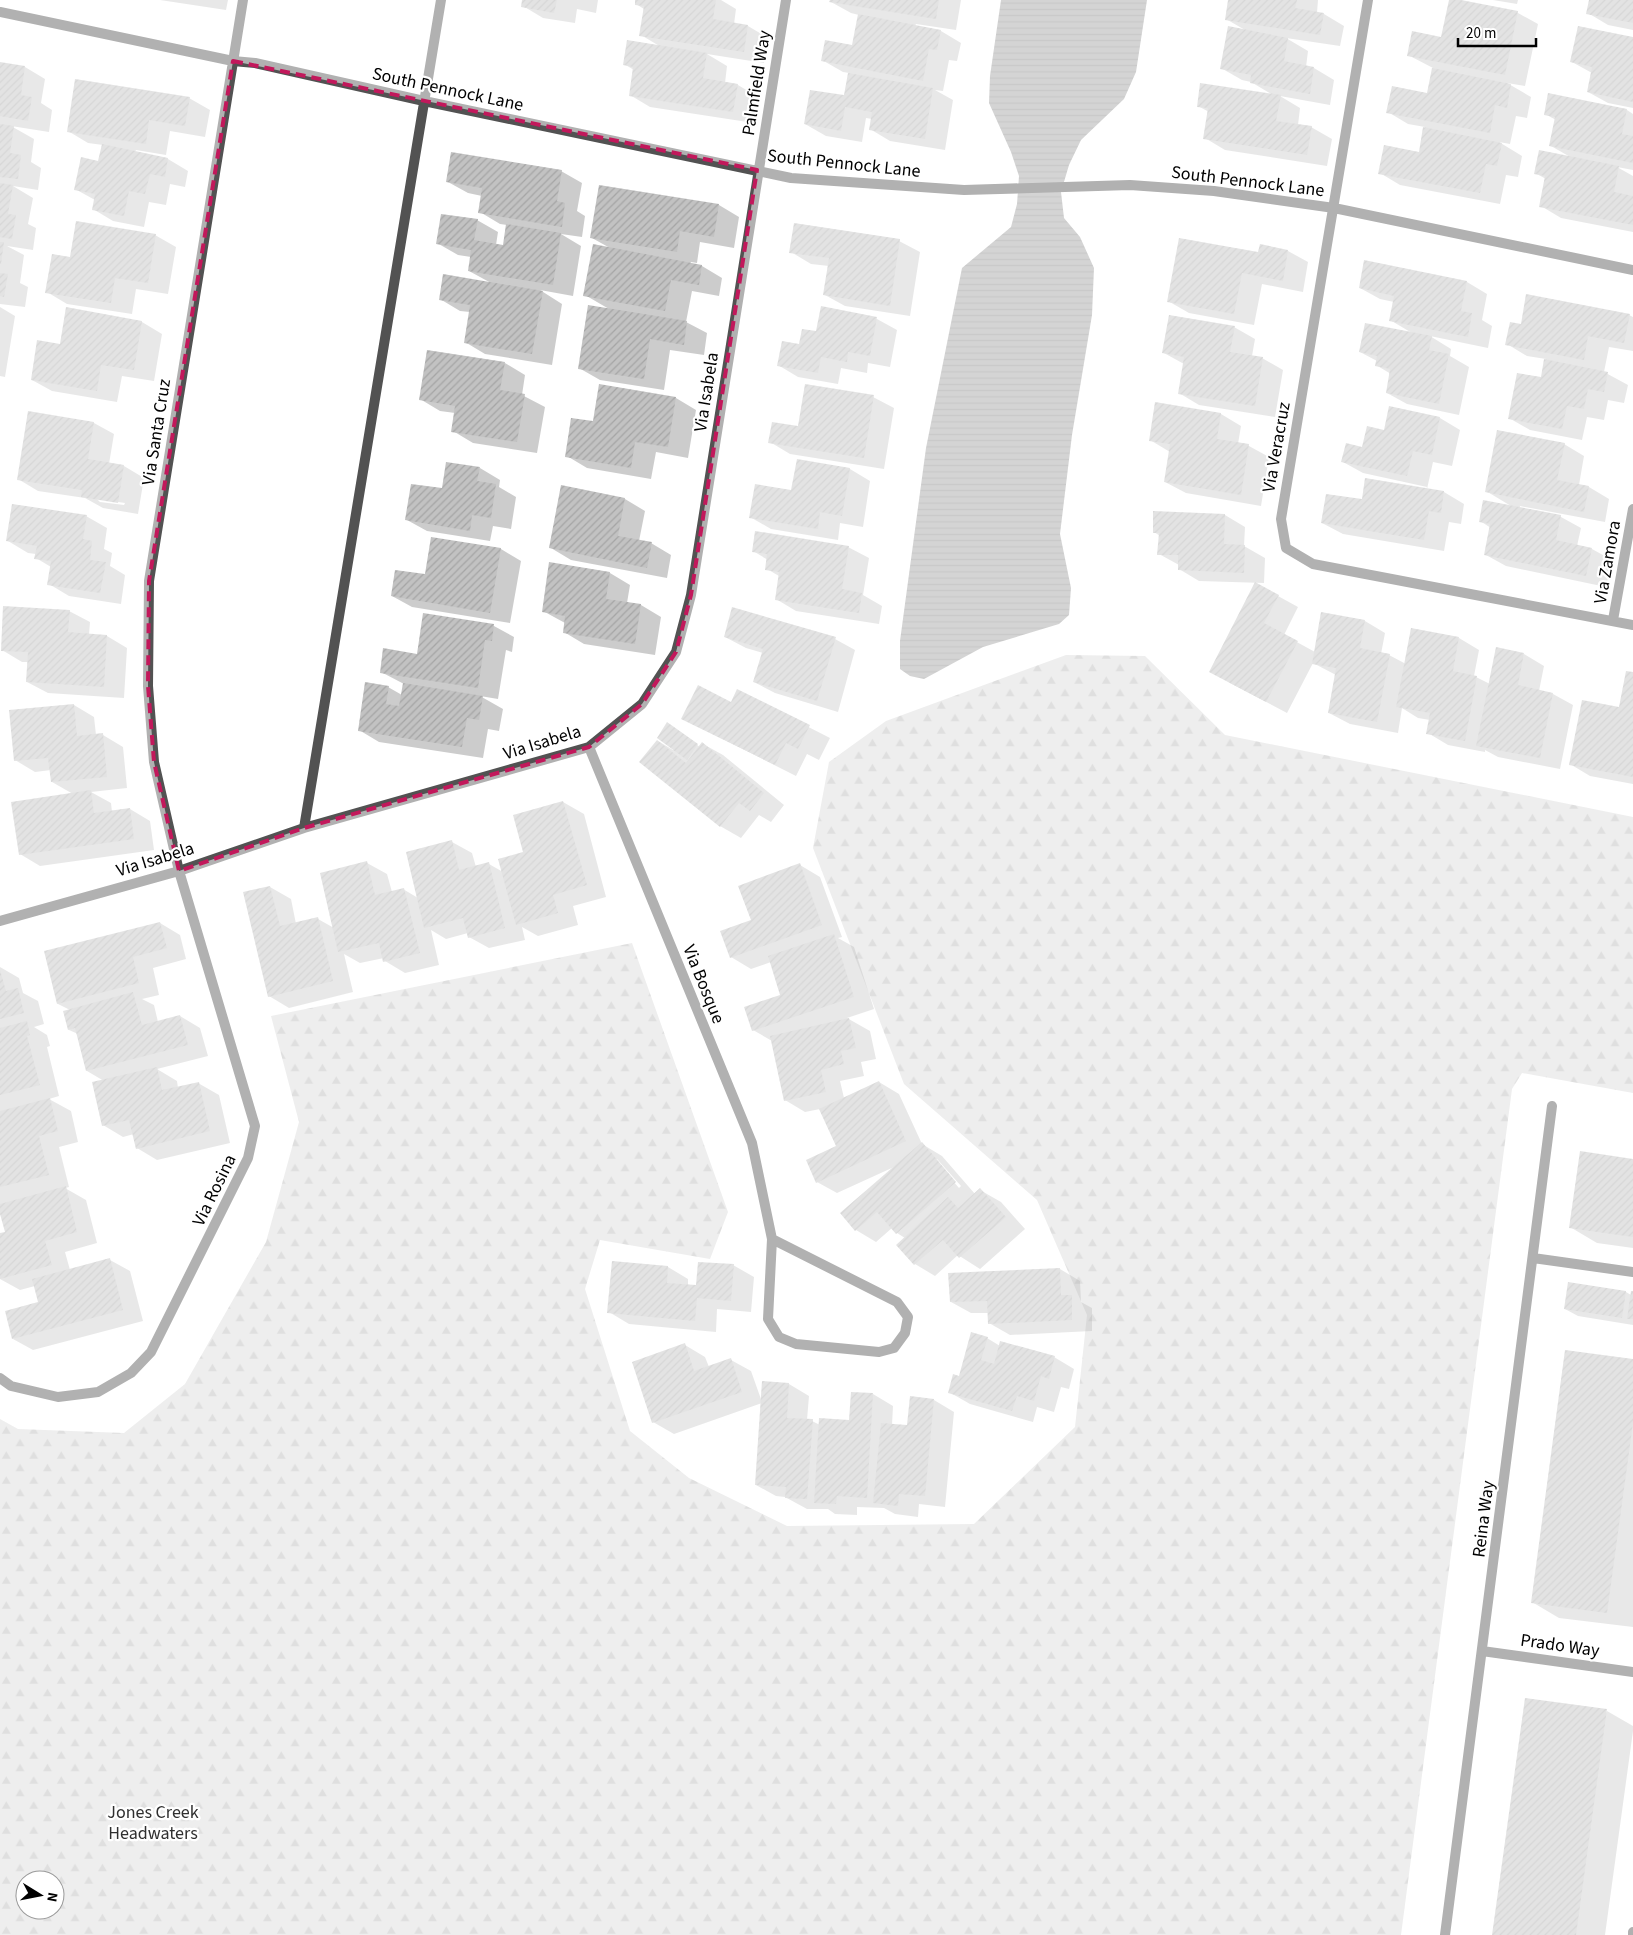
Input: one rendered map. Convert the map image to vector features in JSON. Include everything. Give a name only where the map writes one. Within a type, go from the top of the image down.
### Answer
[{"type":"street","name":"Via Santa Cruz","points":[[179,871],[154,762],[148,686],[149,581],[243,0]]},
{"type":"street","points":[[304,828],[441,0]]},
{"type":"street","name":"Palmfield Way","points":[[757,170],[786,0]]},
{"type":"street","name":"Via Veracruz","points":[[1368,0],[1281,519],[1286,548],[1312,564],[1633,625]]},
{"type":"street","name":"South Pennock Lane","points":[[0,12],[233,61],[255,63],[424,101],[791,178],[964,190],[1130,185],[1214,191],[1334,208],[1633,270]]},
{"type":"street","name":"Via Isabela","points":[[0,921],[179,871],[304,828],[589,747],[642,704],[676,652],[691,595],[757,170]]},
{"type":"street","name":"Via Zamora","points":[[1612,620],[1633,509]]},
{"type":"street","name":"Via Bosque","points":[[589,747],[752,1143],[772,1239],[768,1319],[779,1336],[796,1344],[879,1352],[894,1348],[905,1332],[908,1317],[897,1302],[772,1239]]},
{"type":"street","name":"Via Rosina","points":[[0,1378],[11,1386],[58,1397],[98,1392],[131,1373],[151,1352],[248,1158],[255,1126],[179,871]]},
{"type":"street","name":"Reina Way","points":[[1445,1935],[1552,1106]]},
{"type":"street","points":[[1533,1258],[1633,1272]]},
{"type":"street","name":"Prado Way","points":[[1482,1651],[1633,1672]]},
{"type":"highlighted area","points":[[233,61],[757,170],[691,595],[676,652],[642,704],[589,747],[304,828],[179,871],[154,762],[148,686],[149,581]]},
{"type":"green space","name":"Jones Creek Headwaters","points":[[1066,655],[1145,656],[1225,735],[1633,817],[1633,1093],[1522,1073],[1512,1089],[1401,1935],[0,1935],[0,1419],[18,1429],[124,1433],[185,1384],[266,1242],[299,1122],[271,1016],[632,943],[728,1212],[710,1259],[600,1240],[585,1289],[630,1431],[689,1478],[787,1526],[974,1524],[1075,1427],[1087,1315],[1037,1200],[904,1084],[813,848],[829,762],[886,721]]},
{"type":"shaded area","points":[[1001,0],[1147,0],[1136,72],[1124,99],[1081,140],[1069,165],[1061,192],[1064,218],[1080,237],[1094,268],[1092,315],[1072,435],[1060,534],[1071,588],[1069,615],[1059,624],[983,647],[924,679],[910,676],[900,669],[900,641],[926,448],[962,268],[1011,227],[1017,204],[1019,176],[1011,152],[989,103],[990,76]]},
{"type":"building","points":[[522,0],[557,0],[554,13],[521,7]]},
{"type":"building","points":[[635,0],[716,0],[713,19],[748,25],[744,52],[639,36],[644,6],[635,5]]},
{"type":"building","points":[[830,0],[939,0],[936,19],[829,2]]},
{"type":"building","points":[[1228,0],[1297,0],[1295,8],[1324,13],[1320,35],[1225,20]]},
{"type":"building","points":[[1449,0],[1461,0],[1518,11],[1505,75],[1407,56],[1412,31],[1441,37]]},
{"type":"building","points":[[1589,0],[1633,0],[1633,23],[1586,14]]},
{"type":"building","points":[[858,14],[941,30],[937,50],[929,49],[923,81],[821,61],[825,40],[852,45]]},
{"type":"building","points":[[1228,26],[1288,38],[1284,61],[1314,67],[1310,94],[1250,83],[1251,75],[1220,69]]},
{"type":"building","points":[[1578,26],[1633,37],[1633,102],[1587,92],[1592,67],[1570,62]]},
{"type":"building","points":[[627,40],[707,53],[703,78],[738,84],[733,112],[629,96],[633,67],[623,65]]},
{"type":"building","points":[[0,62],[25,66],[21,95],[32,97],[28,121],[0,116]]},
{"type":"building","points":[[1432,68],[1511,84],[1507,108],[1495,105],[1490,133],[1386,113],[1392,86],[1427,93]]},
{"type":"building","points":[[848,73],[933,88],[925,139],[869,130],[872,112],[845,107],[841,131],[804,124],[810,90],[844,95]]},
{"type":"building","points":[[75,79],[190,97],[185,126],[149,120],[146,144],[67,132]]},
{"type":"building","points":[[1200,83],[1281,95],[1276,121],[1312,126],[1307,155],[1203,139],[1208,108],[1197,107]]},
{"type":"building","points":[[1548,93],[1627,109],[1622,134],[1633,136],[1633,163],[1549,146],[1555,117],[1544,115]]},
{"type":"building","points":[[0,124],[14,126],[10,153],[21,155],[18,179],[0,177]]},
{"type":"building","points":[[1423,127],[1502,143],[1497,166],[1486,164],[1480,193],[1378,174],[1384,145],[1419,152]]},
{"type":"building","points":[[102,144],[168,158],[165,177],[150,174],[145,194],[129,191],[124,216],[92,210],[95,194],[74,190],[81,157],[98,161]]},
{"type":"building","points":[[1539,150],[1619,166],[1614,192],[1633,196],[1633,225],[1539,207],[1545,176],[1534,174]]},
{"type":"building","points":[[451,152],[562,170],[557,201],[565,203],[562,227],[478,213],[482,188],[446,182]]},
{"type":"building","points":[[0,183],[13,185],[8,214],[16,215],[12,239],[0,237]]},
{"type":"building","points":[[599,185],[719,204],[714,237],[680,231],[677,252],[590,238]]},
{"type":"building","points":[[441,214],[478,219],[474,240],[503,245],[506,224],[561,233],[553,285],[468,271],[471,250],[436,244]]},
{"type":"building","points":[[76,221],[156,234],[148,283],[115,278],[111,303],[45,293],[52,254],[70,257]]},
{"type":"building","points":[[794,223],[900,239],[890,306],[823,295],[829,258],[789,253]]},
{"type":"building","points":[[1179,238],[1258,252],[1260,244],[1288,250],[1283,281],[1242,273],[1234,314],[1167,302]]},
{"type":"building","points":[[0,242],[4,242],[1,264],[0,264]]},
{"type":"building","points":[[593,244],[702,265],[699,285],[671,280],[665,311],[583,296]]},
{"type":"building","points":[[1364,260],[1467,281],[1461,311],[1472,313],[1468,337],[1389,321],[1394,296],[1359,288]]},
{"type":"building","points":[[0,273],[8,274],[4,297],[0,296]]},
{"type":"building","points":[[443,274],[543,291],[532,354],[464,343],[470,305],[439,300]]},
{"type":"building","points":[[1526,294],[1630,314],[1624,343],[1588,336],[1584,360],[1505,345],[1510,322],[1521,324]]},
{"type":"building","points":[[588,305],[687,321],[684,345],[650,339],[644,379],[578,369]]},
{"type":"building","points":[[821,306],[877,317],[870,356],[848,352],[847,362],[821,357],[818,373],[777,366],[782,341],[799,344],[802,329],[816,331]]},
{"type":"building","points":[[66,307],[142,321],[134,370],[101,365],[97,391],[31,380],[37,340],[60,344]]},
{"type":"building","points":[[1169,315],[1235,326],[1230,352],[1263,357],[1255,406],[1178,394],[1184,357],[1162,353]]},
{"type":"building","points":[[1365,323],[1432,336],[1429,350],[1449,354],[1439,404],[1386,393],[1390,369],[1375,366],[1377,356],[1359,352]]},
{"type":"building","points":[[427,350],[505,362],[500,390],[525,394],[517,442],[451,432],[455,406],[419,400]]},
{"type":"building","points":[[1544,359],[1608,372],[1604,392],[1588,389],[1584,409],[1567,406],[1562,429],[1508,419],[1517,373],[1541,377]]},
{"type":"building","points":[[599,384],[676,397],[668,447],[635,442],[631,468],[565,457],[571,418],[593,421]]},
{"type":"building","points":[[805,384],[874,395],[864,458],[768,443],[772,422],[798,426]]},
{"type":"building","points":[[1155,402],[1221,413],[1217,439],[1249,444],[1241,495],[1164,482],[1170,444],[1149,441]]},
{"type":"building","points":[[1389,406],[1440,417],[1432,455],[1413,451],[1407,476],[1341,462],[1346,443],[1362,447],[1367,426],[1384,430]]},
{"type":"building","points":[[28,411],[94,422],[88,459],[124,465],[118,503],[81,497],[82,490],[17,480]]},
{"type":"building","points":[[1497,430],[1565,443],[1557,480],[1589,486],[1584,512],[1485,492]]},
{"type":"building","points":[[797,459],[850,468],[842,516],[820,512],[818,529],[749,518],[755,484],[791,490]]},
{"type":"building","points":[[446,462],[480,467],[477,481],[496,484],[491,518],[472,515],[470,531],[405,520],[411,484],[442,488]]},
{"type":"building","points":[[1365,478],[1444,491],[1441,513],[1429,511],[1424,540],[1321,523],[1326,494],[1362,499]]},
{"type":"building","points":[[561,485],[625,498],[618,536],[652,542],[647,568],[549,548]]},
{"type":"building","points":[[1483,500],[1561,515],[1556,540],[1592,548],[1586,576],[1484,555],[1490,524],[1479,522]]},
{"type":"building","points":[[12,504],[87,515],[83,539],[92,541],[90,560],[106,562],[100,593],[47,585],[51,561],[34,559],[37,546],[6,541]]},
{"type":"building","points":[[1153,511],[1225,514],[1224,544],[1245,545],[1244,573],[1178,570],[1178,555],[1157,555],[1159,533],[1153,533]]},
{"type":"building","points":[[755,531],[849,546],[842,589],[862,593],[859,613],[775,600],[779,572],[765,570],[767,554],[752,552]]},
{"type":"building","points":[[431,537],[501,548],[490,613],[391,596],[395,570],[425,574]]},
{"type":"building","points":[[549,562],[610,572],[606,599],[641,604],[635,644],[563,633],[565,616],[542,612]]},
{"type":"building","points":[[1255,582],[1279,595],[1264,623],[1298,641],[1266,702],[1209,672]]},
{"type":"building","points":[[3,606],[70,610],[68,632],[107,635],[104,687],[26,682],[28,652],[1,651]]},
{"type":"building","points":[[732,607],[836,637],[817,701],[753,682],[763,649],[724,637]]},
{"type":"building","points":[[1321,612],[1365,620],[1360,648],[1390,654],[1377,722],[1328,713],[1336,668],[1312,664]]},
{"type":"building","points":[[423,613],[494,624],[492,641],[485,640],[478,688],[380,673],[383,648],[417,654]]},
{"type":"building","points":[[1411,628],[1459,637],[1453,671],[1477,676],[1465,741],[1426,734],[1430,713],[1396,707]]},
{"type":"building","points":[[1496,647],[1524,653],[1518,685],[1553,693],[1540,758],[1476,746]]},
{"type":"building","points":[[1626,671],[1633,672],[1633,777],[1569,765],[1582,700],[1619,707]]},
{"type":"building","points":[[365,682],[389,686],[386,704],[399,706],[403,683],[483,696],[479,720],[467,718],[462,747],[358,731]]},
{"type":"building","points":[[698,685],[731,702],[737,689],[810,725],[798,749],[786,743],[775,765],[681,719]]},
{"type":"building","points":[[74,704],[77,736],[103,733],[107,777],[51,782],[48,758],[14,761],[9,710]]},
{"type":"building","points":[[667,722],[698,744],[687,760],[657,738]]},
{"type":"building","points":[[657,740],[686,763],[702,742],[764,793],[750,811],[739,803],[720,827],[639,762]]},
{"type":"building","points":[[91,790],[94,813],[130,808],[134,839],[19,855],[11,802]]},
{"type":"building","points":[[563,801],[587,885],[553,895],[558,913],[516,925],[498,859],[523,852],[513,815]]},
{"type":"building","points":[[452,840],[459,870],[489,862],[505,928],[468,938],[463,918],[424,928],[406,852]]},
{"type":"building","points":[[367,861],[375,895],[404,888],[420,953],[383,962],[379,943],[338,952],[320,873]]},
{"type":"building","points":[[800,863],[822,925],[730,958],[720,931],[751,920],[738,886]]},
{"type":"building","points":[[270,886],[280,926],[318,917],[333,981],[268,997],[243,892]]},
{"type":"building","points":[[160,922],[167,948],[133,957],[139,983],[57,1004],[44,951]]},
{"type":"building","points":[[834,934],[854,997],[752,1031],[744,1007],[780,995],[768,956]]},
{"type":"building","points":[[0,970],[6,991],[18,988],[24,1013],[0,1019]]},
{"type":"building","points":[[133,992],[142,1025],[180,1015],[188,1045],[86,1071],[75,1028],[68,1030],[63,1011]]},
{"type":"building","points":[[849,1018],[856,1048],[841,1051],[844,1064],[821,1070],[826,1092],[784,1101],[770,1036]]},
{"type":"building","points":[[27,1021],[30,1035],[27,1036],[40,1085],[0,1095],[0,1028]]},
{"type":"building","points":[[157,1067],[162,1090],[199,1082],[210,1131],[136,1149],[129,1120],[102,1126],[92,1082]]},
{"type":"building","points":[[879,1081],[906,1141],[816,1183],[806,1160],[836,1146],[819,1109]]},
{"type":"building","points":[[50,1098],[58,1131],[39,1136],[49,1175],[0,1187],[0,1111]]},
{"type":"building","points":[[922,1142],[956,1182],[896,1234],[877,1212],[855,1231],[840,1213]]},
{"type":"building","points":[[1580,1151],[1633,1159],[1633,1237],[1569,1228]]},
{"type":"building","points":[[66,1186],[77,1232],[45,1241],[52,1265],[0,1279],[0,1233],[5,1232],[0,1214],[0,1204]]},
{"type":"building","points":[[980,1188],[1006,1217],[959,1258],[943,1240],[914,1265],[896,1245],[948,1197],[958,1208]]},
{"type":"building","points":[[110,1258],[123,1310],[12,1339],[5,1311],[38,1302],[32,1279]]},
{"type":"building","points":[[612,1261],[668,1266],[667,1283],[696,1285],[698,1262],[734,1264],[731,1301],[697,1298],[695,1321],[607,1313]]},
{"type":"building","points":[[1060,1268],[1061,1295],[1072,1295],[1072,1320],[988,1324],[987,1301],[950,1302],[948,1273]]},
{"type":"building","points":[[1568,1282],[1626,1291],[1622,1318],[1564,1309]]},
{"type":"building","points":[[1631,1291],[1633,1291],[1633,1319],[1627,1319]]},
{"type":"building","points":[[971,1332],[988,1337],[981,1360],[994,1364],[1000,1341],[1055,1356],[1049,1379],[1041,1376],[1034,1401],[1017,1396],[1012,1411],[948,1393],[953,1374],[959,1376]]},
{"type":"building","points":[[685,1343],[694,1371],[731,1358],[742,1392],[652,1423],[632,1362]]},
{"type":"building","points":[[1565,1350],[1633,1359],[1633,1423],[1607,1613],[1531,1603]]},
{"type":"building","points":[[762,1381],[789,1383],[787,1418],[813,1419],[807,1499],[785,1498],[786,1487],[755,1485]]},
{"type":"building","points":[[851,1392],[873,1393],[867,1498],[837,1496],[836,1504],[814,1503],[819,1418],[849,1420]]},
{"type":"building","points":[[910,1396],[934,1399],[925,1496],[899,1494],[898,1506],[873,1503],[881,1423],[907,1425]]},
{"type":"building","points":[[1525,1698],[1607,1709],[1576,1935],[1492,1935]]}]
